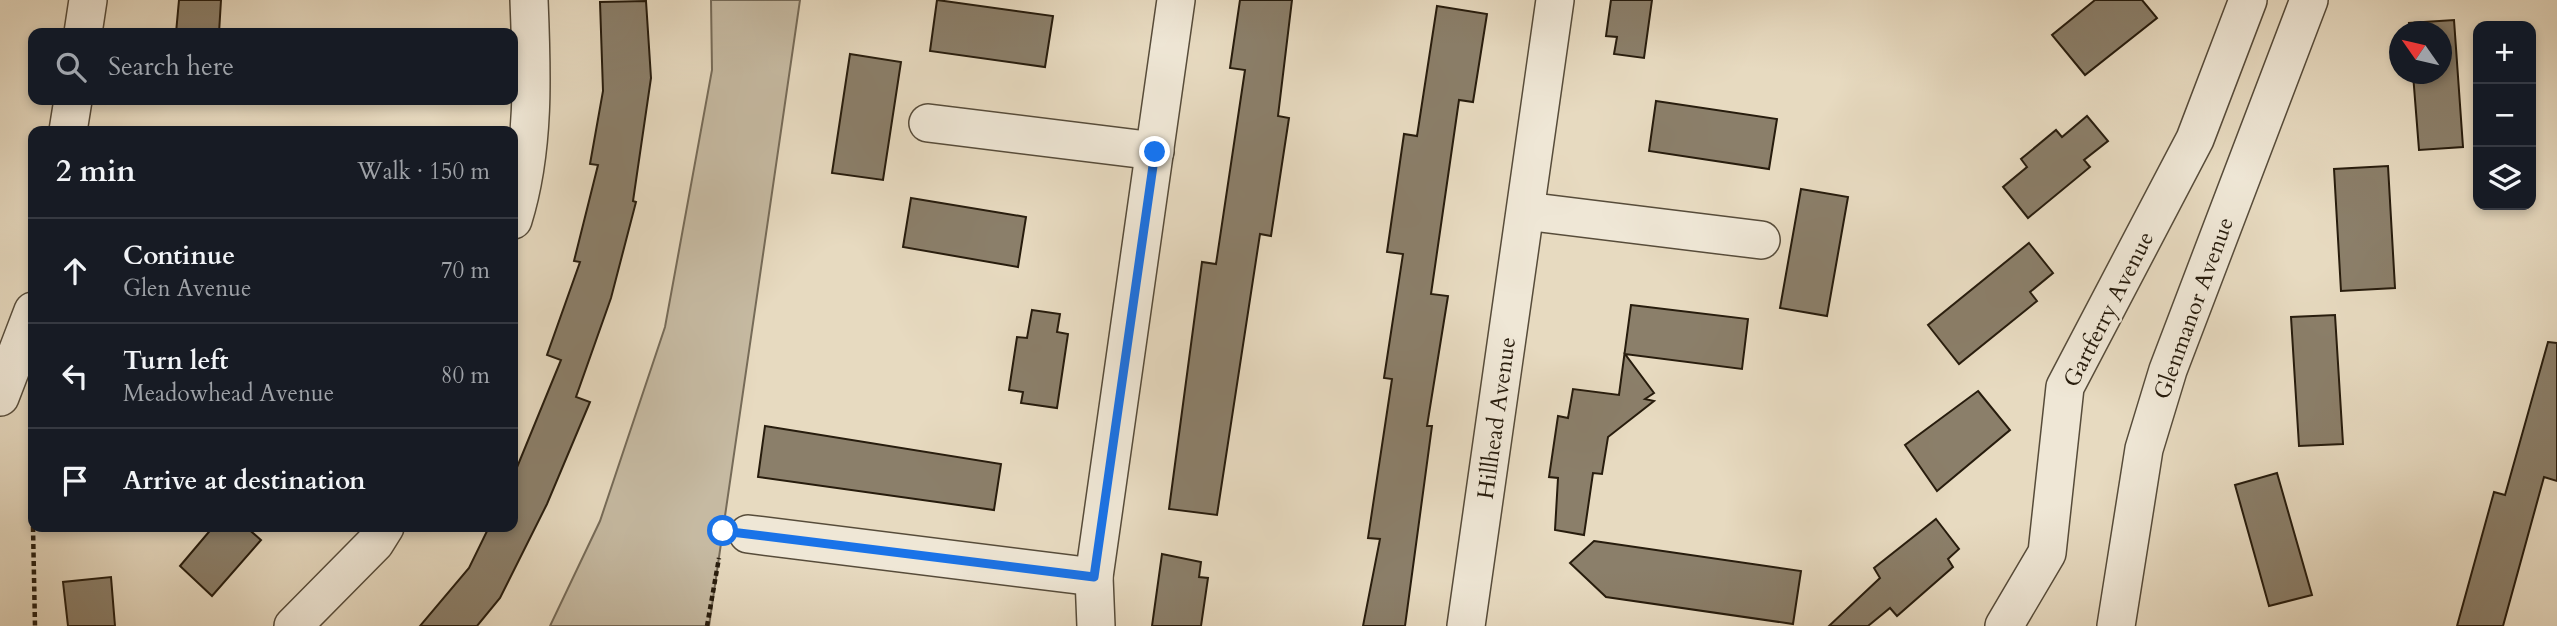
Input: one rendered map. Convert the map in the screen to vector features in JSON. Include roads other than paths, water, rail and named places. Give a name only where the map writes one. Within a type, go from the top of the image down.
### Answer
[{"type":"street","points":[[84,28],[88,0]]},
{"type":"street","points":[[518,196],[529,115],[529,0]]},
{"type":"street","points":[[1096,626],[1094,577],[1176,0]]},
{"type":"street","name":"Hillhead Avenue","points":[[1466,626],[1555,0]]},
{"type":"street","name":"Gartferry Avenue","points":[[2004,626],[2048,553],[2065,387],[2195,139],[2248,0]]},
{"type":"street","name":"Glenmanor Avenue","points":[[2116,626],[2148,436],[2168,370],[2309,0]]},
{"type":"street","points":[[69,126],[72,105]]},
{"type":"street","points":[[928,123],[1155,152]]},
{"type":"street","points":[[1526,211],[1761,240]]},
{"type":"street","points":[[3,388],[28,324]]},
{"type":"street","points":[[293,626],[375,543],[382,532]]},
{"type":"street","points":[[748,534],[1094,577]]}]
